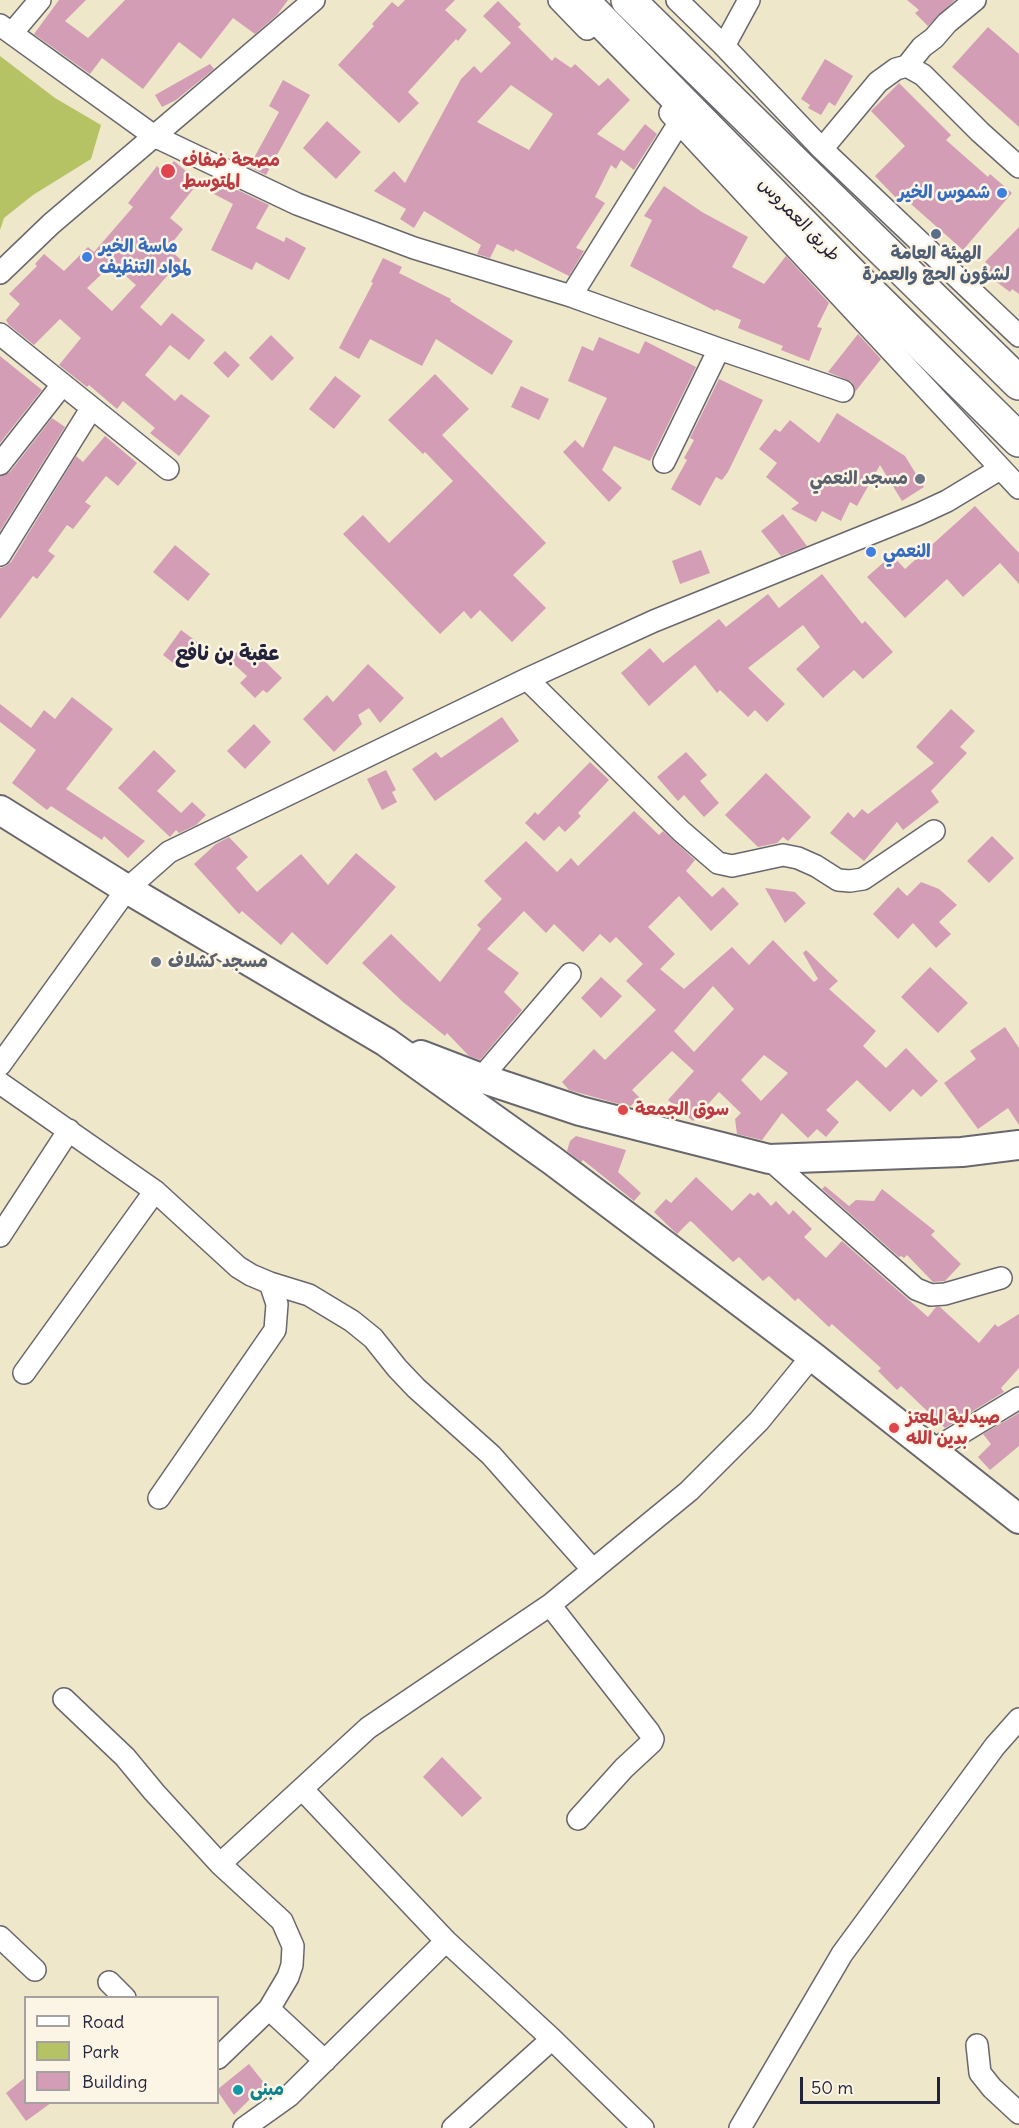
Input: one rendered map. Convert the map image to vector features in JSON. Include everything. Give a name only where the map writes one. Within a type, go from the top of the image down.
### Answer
[{"type":"main road","name":"طريق العمروس","points":[[581,0],[869,292],[1019,440]]},
{"type":"main road","name":"طريق العمروس","points":[[628,0],[1019,383]]},
{"type":"main road","points":[[0,810],[127,889],[386,1042],[516,1135],[812,1356],[1019,1519]]},
{"type":"main road","points":[[386,1042],[481,1078],[580,1111],[769,1159],[962,1152],[1019,1145]]},
{"type":"main road","points":[[516,1135],[516,1119],[521,1111],[528,1106],[554,1102]]},
{"type":"street","points":[[40,0],[6,29],[154,136],[297,204],[414,248],[571,296],[843,391]]},
{"type":"street","points":[[0,273],[51,224],[314,0]]},
{"type":"street","points":[[559,0],[680,123],[1019,488]]},
{"type":"street","points":[[677,0],[822,149],[1019,336]]},
{"type":"street","points":[[724,46],[749,0]]},
{"type":"street","points":[[822,149],[878,82],[896,69],[907,66],[922,47],[975,0]]},
{"type":"street","points":[[907,66],[923,75],[1019,167]]},
{"type":"street","points":[[571,296],[680,123]]},
{"type":"street","points":[[0,334],[168,469]]},
{"type":"street","points":[[664,462],[719,349]]},
{"type":"street","points":[[0,464],[62,385]]},
{"type":"street","points":[[0,555],[91,409]]},
{"type":"street","points":[[0,1065],[127,889],[170,852],[527,679],[654,621],[919,514],[947,501],[1000,469]]},
{"type":"street","points":[[527,679],[681,831],[718,864],[732,866],[783,855],[798,858],[816,866],[838,880],[850,881],[863,879],[934,831]]},
{"type":"street","points":[[481,1078],[570,974]]},
{"type":"street","points":[[0,1083],[155,1191],[238,1267],[270,1283],[309,1295],[352,1321],[373,1338],[416,1388],[491,1455],[593,1570]]},
{"type":"street","points":[[0,1236],[69,1130]]},
{"type":"street","points":[[769,1159],[916,1289],[931,1295],[945,1294],[1001,1278]]},
{"type":"street","points":[[24,1372],[155,1191]]},
{"type":"street","points":[[159,1498],[275,1330],[277,1304],[270,1283]]},
{"type":"street","points":[[220,1863],[303,1790],[368,1728],[550,1605],[689,1491],[759,1422],[812,1356]]},
{"type":"street","points":[[933,1450],[1019,1398]]},
{"type":"street","points":[[550,1605],[653,1739],[652,1743],[624,1768],[578,1819]]},
{"type":"street","points":[[64,1699],[125,1757],[220,1863],[282,1921],[293,1946],[292,1965],[288,1977],[269,2009],[219,2057]]},
{"type":"street","points":[[740,2128],[842,1954],[995,1746],[1019,1719]]},
{"type":"street","points":[[303,1790],[446,1941],[552,2039],[643,2128]]},
{"type":"street","points":[[0,1937],[35,1970]]},
{"type":"street","points":[[244,2128],[289,2096],[446,1941]]},
{"type":"street","points":[[109,1982],[123,1996]]},
{"type":"street","points":[[269,2009],[325,2061]]},
{"type":"street","points":[[453,2128],[552,2039]]},
{"type":"street","points":[[977,2045],[980,2073],[1019,2114]]},
{"type":"green space","points":[[0,56],[55,98],[101,125],[91,159],[33,195],[4,218],[0,230]]},
{"type":"building","points":[[59,0],[86,0],[65,21],[88,38],[125,0],[288,0],[277,15],[255,34],[233,18],[201,59],[179,42],[143,89],[102,58],[90,74],[34,34]]},
{"type":"building","points":[[405,0],[455,0],[445,10],[467,30],[408,92],[419,103],[399,123],[338,65],[374,26],[372,24],[392,2],[398,7]]},
{"type":"building","points":[[907,0],[955,0],[928,26],[915,13],[919,10]]},
{"type":"building","points":[[498,1],[521,24],[518,27],[552,61],[555,57],[571,68],[575,64],[599,86],[608,78],[630,100],[597,134],[624,151],[645,124],[657,134],[634,170],[621,160],[616,169],[611,165],[595,197],[605,203],[576,248],[584,251],[569,276],[515,249],[514,252],[497,244],[490,258],[477,254],[481,245],[424,211],[414,228],[400,219],[406,209],[374,191],[394,171],[405,183],[461,79],[474,66],[481,73],[511,43],[483,16]],"holes":[[[511,85],[553,114],[529,150],[477,122]]]},
{"type":"building","points":[[988,27],[1019,54],[1019,127],[952,67]]},
{"type":"building","points":[[825,59],[853,76],[835,106],[829,102],[821,115],[808,108],[810,105],[801,99]]},
{"type":"building","points":[[210,64],[214,69],[176,100],[162,107],[155,95]]},
{"type":"building","points":[[283,80],[310,95],[266,175],[249,167],[279,112],[269,106]]},
{"type":"building","points":[[899,83],[951,135],[946,140],[988,177],[990,174],[1012,193],[963,250],[903,197],[899,201],[875,176],[905,146],[871,111]]},
{"type":"building","points":[[327,121],[361,152],[336,179],[303,148]]},
{"type":"building","points":[[174,161],[199,182],[170,218],[183,229],[168,248],[181,260],[140,307],[161,326],[172,313],[205,340],[189,360],[170,345],[145,375],[175,401],[181,394],[210,416],[179,456],[150,433],[155,428],[123,401],[117,409],[89,385],[87,387],[59,365],[81,338],[60,319],[34,345],[6,320],[20,304],[9,294],[37,266],[35,264],[44,254],[64,271],[88,247],[94,252],[133,207],[128,203],[157,166],[164,173]],"holes":[[[112,264],[136,285],[112,311],[87,288]]]},
{"type":"building","points":[[219,181],[269,205],[256,228],[284,242],[286,237],[306,248],[289,280],[256,262],[252,270],[211,250],[233,204],[212,193]]},
{"type":"building","points":[[664,186],[702,212],[748,237],[732,267],[764,284],[786,256],[829,303],[817,327],[822,328],[809,361],[781,350],[783,346],[738,328],[741,320],[716,309],[715,311],[630,266],[652,220],[644,216]]},
{"type":"building","points":[[1019,227],[1019,294],[1012,289],[1010,292],[986,274],[991,267],[985,262]]},
{"type":"building","points":[[383,258],[402,267],[399,273],[451,299],[450,301],[513,341],[492,375],[436,339],[422,366],[370,339],[359,359],[339,348],[373,283],[371,282]]},
{"type":"building","points":[[858,334],[881,359],[855,392],[852,382],[828,372]]},
{"type":"building","points":[[271,335],[294,358],[272,381],[249,358]]},
{"type":"building","points":[[599,337],[639,354],[645,341],[696,367],[650,461],[614,446],[602,470],[622,488],[609,502],[563,452],[575,440],[583,448],[607,398],[568,381],[582,346],[593,351]]},
{"type":"building","points":[[225,351],[240,365],[228,378],[213,363]]},
{"type":"building","points":[[0,356],[42,390],[0,443]]},
{"type":"building","points":[[435,374],[469,409],[442,435],[546,543],[513,575],[546,608],[512,642],[480,610],[471,619],[464,611],[440,634],[343,534],[363,515],[389,543],[453,481],[425,452],[423,454],[388,420]]},
{"type":"building","points":[[335,376],[361,396],[334,429],[309,409]]},
{"type":"building","points":[[719,379],[763,400],[728,472],[722,480],[716,477],[700,506],[671,489],[687,460],[684,458],[694,440],[690,438]]},
{"type":"building","points":[[521,386],[549,399],[539,420],[511,407]]},
{"type":"building","points":[[837,413],[905,456],[924,487],[902,501],[880,465],[857,506],[850,502],[841,521],[822,511],[816,522],[791,509],[799,503],[766,477],[777,463],[759,449],[775,429],[780,432],[790,420],[819,443]]},
{"type":"building","points":[[52,418],[65,427],[0,531],[0,476],[10,472]]},
{"type":"building","points":[[105,436],[137,463],[118,486],[106,476],[85,502],[91,506],[73,529],[67,525],[48,551],[55,556],[37,579],[33,576],[0,619],[0,568],[11,562],[76,456],[83,462]]},
{"type":"building","points":[[975,506],[1019,553],[1019,584],[1000,563],[963,597],[947,579],[905,618],[867,577],[892,555],[905,569]]},
{"type":"building","points":[[783,514],[807,546],[781,556],[761,531]]},
{"type":"building","points":[[175,545],[210,574],[188,601],[153,572]]},
{"type":"building","points":[[701,550],[710,573],[680,584],[672,561]]},
{"type":"building","points":[[822,574],[862,624],[865,621],[893,652],[863,679],[854,670],[823,698],[796,669],[820,647],[803,625],[748,668],[785,704],[767,722],[755,710],[748,717],[720,690],[717,693],[695,665],[649,706],[621,673],[650,648],[663,663],[719,619],[726,627],[768,594],[779,608]]},
{"type":"building","points":[[181,630],[200,644],[181,669],[163,655]]},
{"type":"building","points":[[246,643],[282,678],[267,693],[263,690],[255,698],[240,683],[247,676],[229,660]]},
{"type":"building","points":[[368,664],[404,698],[380,723],[369,708],[358,715],[362,724],[334,752],[303,719],[327,695],[333,702]]},
{"type":"building","points":[[72,697],[113,729],[66,789],[145,841],[128,858],[104,836],[102,840],[51,806],[47,810],[12,783],[36,750],[0,722],[0,704],[31,728],[44,710],[55,719]]},
{"type":"building","points":[[951,709],[975,731],[960,747],[967,753],[931,791],[939,802],[903,830],[897,822],[864,861],[830,833],[848,812],[854,818],[862,809],[868,814],[934,763],[916,747]]},
{"type":"building","points":[[502,717],[519,741],[435,801],[412,769],[436,752],[441,758]]},
{"type":"building","points":[[254,724],[271,742],[245,769],[227,751]]},
{"type":"building","points":[[154,750],[176,771],[157,791],[181,813],[192,802],[206,815],[196,825],[179,833],[176,830],[170,837],[118,788]]},
{"type":"building","points":[[686,752],[707,775],[700,781],[719,803],[704,817],[684,795],[678,801],[657,777]]},
{"type":"building","points":[[590,762],[609,780],[578,813],[581,816],[565,832],[559,826],[544,841],[525,823],[535,812],[538,815]]},
{"type":"building","points":[[386,770],[396,790],[392,792],[397,802],[382,810],[367,779]]},
{"type":"building","points":[[766,773],[811,817],[788,841],[783,837],[777,843],[758,847],[725,815]]},
{"type":"building","points":[[634,811],[659,835],[663,831],[695,860],[686,871],[712,897],[723,887],[739,904],[711,931],[679,896],[648,927],[675,954],[660,969],[684,989],[732,947],[749,965],[773,940],[814,982],[818,979],[803,953],[806,950],[838,981],[829,989],[876,1031],[863,1046],[886,1068],[906,1048],[938,1081],[921,1097],[913,1089],[890,1112],[857,1080],[826,1110],[839,1122],[826,1137],[817,1129],[808,1138],[782,1113],[762,1140],[737,1134],[735,1119],[741,1113],[719,1092],[693,1121],[668,1100],[694,1071],[672,1051],[632,1090],[639,1097],[630,1107],[569,1090],[562,1082],[594,1049],[605,1060],[656,1010],[626,981],[643,964],[616,937],[610,943],[600,934],[583,952],[554,924],[546,933],[524,911],[487,949],[519,973],[504,992],[522,1010],[480,1060],[469,1056],[447,1033],[445,1036],[403,1002],[362,963],[391,934],[440,982],[481,929],[477,925],[502,899],[484,881],[526,841],[557,872],[571,858],[578,866]],"holes":[[[713,986],[734,1009],[694,1052],[674,1031]],[[764,1055],[788,1073],[761,1101],[741,1080]]]},
{"type":"building","points":[[992,836],[1014,858],[989,883],[967,861]]},
{"type":"building","points":[[229,837],[248,857],[236,868],[257,892],[301,854],[328,885],[356,853],[396,887],[327,965],[292,932],[281,945],[242,911],[239,914],[194,864],[216,844]]},
{"type":"building","points":[[921,882],[939,889],[957,905],[939,922],[951,934],[936,948],[913,923],[898,939],[873,914],[898,887],[907,896]]},
{"type":"building","points":[[765,888],[795,892],[806,903],[785,923]]},
{"type":"building","points":[[930,967],[968,1003],[938,1033],[901,997]]},
{"type":"building","points":[[601,977],[622,996],[601,1018],[581,998]]},
{"type":"building","points":[[1005,1027],[1019,1048],[1019,1125],[1008,1108],[978,1129],[944,1083],[976,1059],[970,1051]]},
{"type":"building","points":[[576,1136],[626,1150],[618,1172],[641,1193],[634,1201],[583,1160],[581,1162],[567,1151],[570,1141]]},
{"type":"building","points":[[696,1177],[732,1211],[750,1193],[754,1196],[758,1192],[771,1206],[776,1201],[789,1215],[793,1210],[812,1229],[804,1237],[826,1258],[842,1241],[928,1317],[936,1307],[940,1307],[979,1343],[995,1324],[998,1327],[1019,1314],[1019,1368],[1001,1388],[1004,1392],[945,1428],[901,1386],[897,1390],[878,1371],[881,1368],[832,1324],[829,1327],[798,1298],[795,1301],[769,1276],[763,1281],[739,1257],[733,1262],[692,1222],[690,1221],[677,1234],[654,1212],[666,1199],[671,1203]]},
{"type":"building","points":[[825,1186],[849,1206],[856,1200],[874,1201],[882,1189],[935,1231],[931,1235],[961,1264],[945,1281],[933,1282],[907,1255],[904,1258],[899,1257],[822,1189]]},
{"type":"building","points":[[1019,1413],[1019,1446],[990,1470],[978,1457],[991,1444],[983,1434]]},
{"type":"building","points":[[442,1757],[482,1798],[462,1817],[423,1777]]},
{"type":"building","name":"مبنى","points":[[249,2064],[265,2084],[234,2115],[219,2093],[219,2088]]},
{"type":"building","points":[[24,2079],[24,2104],[50,2104],[26,2121],[6,2093]]},
{"type":"place","name":"مصحة ضفاف المتوسط","points":[[168,171]]},
{"type":"place","name":"شموس الخير","points":[[1002,193]]},
{"type":"place","name":"الهيئة العامة لشؤون الحج والعمرة","points":[[936,234]]},
{"type":"place","name":"ماسة الخير لمواد التنظيف","points":[[87,257]]},
{"type":"place","name":"مسجد النعمي","points":[[920,479]]},
{"type":"place","name":"النعمي","points":[[871,552]]},
{"type":"place","name":"مسجد كشلاف","points":[[156,962]]},
{"type":"place","name":"سوق الجمعة","points":[[623,1110]]},
{"type":"place","name":"صيدلية المعتز بدين الله","points":[[894,1428]]},
{"type":"place","name":"مبنى","points":[[238,2090]]},
{"type":"district","name":"عقبة بن نافع","points":[[227,654]]}]
